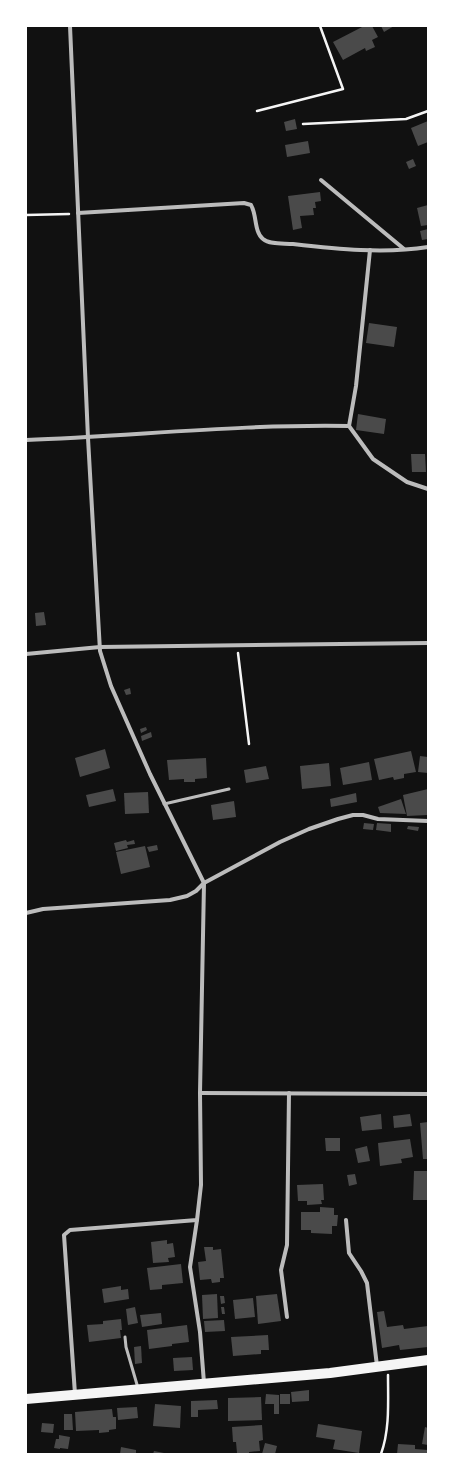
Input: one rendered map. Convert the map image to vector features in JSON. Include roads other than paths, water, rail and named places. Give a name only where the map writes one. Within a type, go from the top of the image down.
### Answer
[{"type":"main road","points":[[26,1399],[330,1373],[428,1360]]},
{"type":"street","points":[[70,26],[88,438],[100,647],[111,686],[164,804],[204,883],[200,1093],[201,1185],[197,1220],[191,1250],[190,1267],[200,1332],[204,1384]]},
{"type":"street","points":[[321,180],[405,249]]},
{"type":"street","points":[[78,213],[244,203],[251,205],[254,212],[258,234],[268,242],[327,248],[370,250],[428,247]]},
{"type":"street","points":[[370,250],[356,386],[349,426],[373,458],[407,482],[428,489]]},
{"type":"street","points":[[26,440],[88,438],[298,425],[349,426]]},
{"type":"street","points":[[26,654],[100,647],[237,644],[428,643]]},
{"type":"street","points":[[26,913],[43,909],[170,900],[187,896],[196,891],[204,883],[280,842],[309,829],[353,815],[363,815],[378,819],[428,821]]},
{"type":"street","points":[[200,1093],[428,1094]]},
{"type":"street","points":[[286,1317],[281,1270],[287,1245],[289,1093]]},
{"type":"street","points":[[75,1394],[64,1235],[70,1230],[197,1220]]},
{"type":"street","points":[[346,1220],[349,1253],[367,1283],[377,1366]]},
{"type":"lane","points":[[164,804],[229,789]]},
{"type":"lane","points":[[125,1337],[126,1346],[139,1389]]}]
